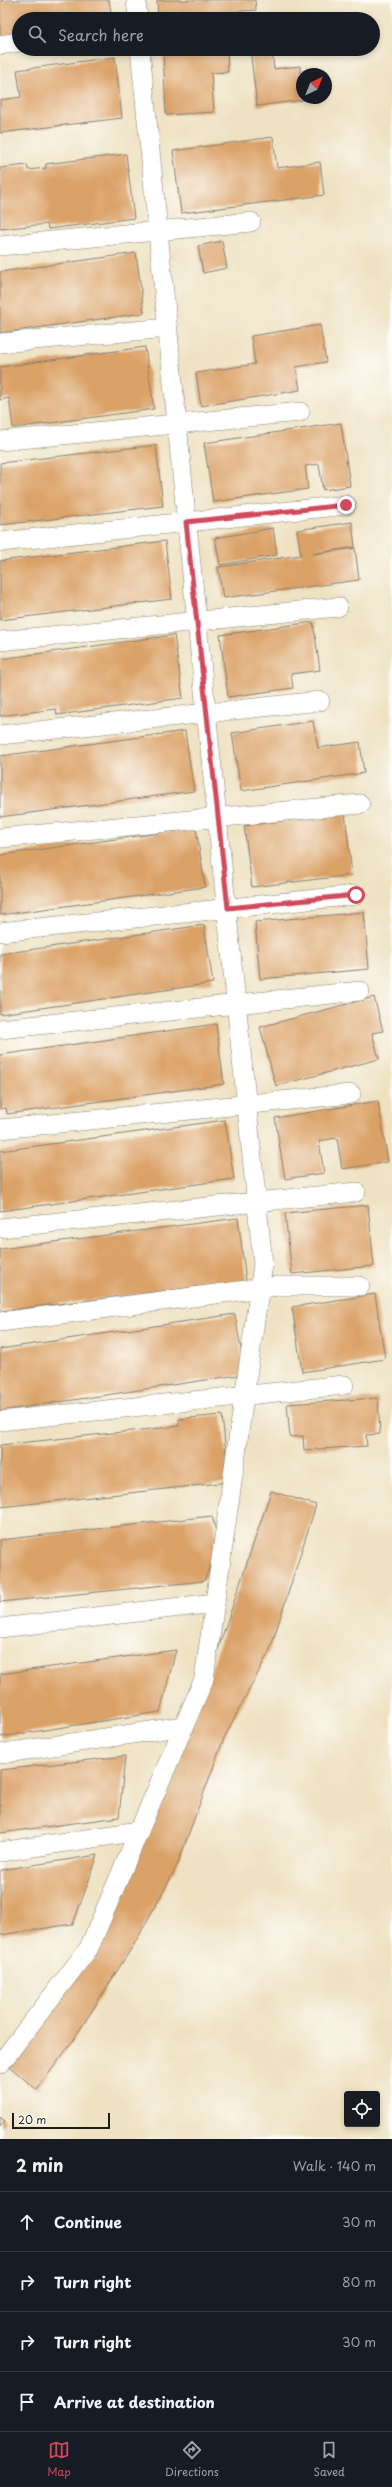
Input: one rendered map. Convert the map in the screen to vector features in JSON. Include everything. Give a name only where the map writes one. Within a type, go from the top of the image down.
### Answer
[{"type":"lane","points":[[136,0],[137,12]]},
{"type":"lane","points":[[0,44],[12,43]]},
{"type":"lane","points":[[0,2064],[89,1948],[204,1679],[263,1264],[238,1004],[186,522],[141,56]]},
{"type":"lane","points":[[0,246],[251,222]]},
{"type":"lane","points":[[0,343],[168,328]]},
{"type":"lane","points":[[0,441],[300,412]]},
{"type":"lane","points":[[0,542],[346,505]]},
{"type":"lane","points":[[0,641],[338,607]]},
{"type":"lane","points":[[0,735],[320,702]]},
{"type":"lane","points":[[0,838],[360,804]]},
{"type":"lane","points":[[0,932],[356,895]]},
{"type":"lane","points":[[0,1029],[360,991]]},
{"type":"lane","points":[[0,1129],[350,1094]]},
{"type":"lane","points":[[0,1228],[356,1192]]},
{"type":"lane","points":[[0,1322],[278,1286],[360,1286]]},
{"type":"lane","points":[[0,1421],[344,1385]]},
{"type":"lane","points":[[0,1628],[215,1603]]},
{"type":"lane","points":[[0,1754],[184,1726]]},
{"type":"lane","points":[[0,1852],[139,1831]]},
{"type":"building","points":[[109,0],[111,12],[12,12],[12,34],[0,36],[0,1]]},
{"type":"building","points":[[157,0],[255,0],[256,10],[228,12],[158,12]]},
{"type":"building","points":[[163,56],[227,56],[228,72],[211,73],[214,112],[166,115]]},
{"type":"building","points":[[251,56],[273,56],[274,69],[300,66],[300,68],[296,68],[296,101],[257,106]]},
{"type":"building","points":[[115,57],[122,118],[0,133],[0,100],[21,97],[17,70]]},
{"type":"building","points":[[273,137],[277,168],[320,162],[324,195],[181,213],[173,151]]},
{"type":"building","points":[[126,154],[134,218],[48,229],[47,224],[0,229],[0,168],[27,165],[28,170],[46,168],[46,164]]},
{"type":"building","points":[[222,241],[227,268],[203,273],[198,246]]},
{"type":"building","points":[[136,253],[144,313],[0,333],[0,272]]},
{"type":"building","points":[[320,325],[326,362],[296,367],[300,390],[201,406],[196,373],[255,364],[251,336]]},
{"type":"building","points":[[145,347],[154,409],[13,428],[9,398],[0,400],[0,367]]},
{"type":"building","points":[[341,423],[350,486],[323,490],[319,464],[305,466],[308,489],[213,502],[204,443]]},
{"type":"building","points":[[156,445],[163,506],[0,525],[0,463]]},
{"type":"building","points":[[352,522],[355,547],[312,554],[355,548],[359,580],[223,598],[218,567],[301,555],[297,530]]},
{"type":"building","points":[[273,528],[277,555],[220,565],[215,538]]},
{"type":"building","points":[[165,541],[172,599],[0,620],[0,561]]},
{"type":"building","points":[[313,622],[320,670],[291,674],[293,688],[228,697],[220,635]]},
{"type":"building","points":[[174,635],[183,698],[57,715],[56,709],[0,716],[0,659]]},
{"type":"building","points":[[313,721],[318,748],[360,742],[364,773],[241,791],[232,733]]},
{"type":"building","points":[[185,731],[194,791],[0,817],[0,756]]},
{"type":"building","points":[[345,813],[352,875],[252,887],[244,826]]},
{"type":"building","points":[[196,828],[205,887],[0,915],[0,855]]},
{"type":"building","points":[[364,912],[369,969],[260,979],[255,922]]},
{"type":"building","points":[[204,925],[213,983],[0,1014],[0,954]]},
{"type":"building","points":[[374,997],[383,1031],[372,1033],[379,1059],[276,1086],[260,1027]]},
{"type":"building","points":[[216,1024],[224,1084],[7,1114],[6,1108],[0,1109],[0,1055]]},
{"type":"building","points":[[378,1101],[388,1162],[342,1169],[337,1138],[319,1141],[324,1173],[285,1179],[275,1118]]},
{"type":"building","points":[[225,1120],[234,1179],[0,1211],[0,1151]]},
{"type":"building","points":[[368,1205],[374,1266],[292,1274],[285,1213]]},
{"type":"building","points":[[238,1218],[246,1281],[0,1311],[0,1249]]},
{"type":"building","points":[[375,1294],[385,1359],[302,1372],[292,1307]]},
{"type":"building","points":[[235,1314],[245,1374],[0,1411],[0,1349]]},
{"type":"building","points":[[378,1398],[380,1434],[366,1435],[367,1446],[304,1450],[303,1436],[290,1437],[287,1404]]},
{"type":"building","points":[[222,1415],[229,1482],[0,1507],[0,1445],[179,1426],[179,1419]]},
{"type":"building","points":[[271,1491],[316,1505],[270,1650],[224,1738],[176,1868],[136,1941],[74,2039],[37,2090],[10,2067],[98,1942],[197,1712]]},
{"type":"building","points":[[212,1516],[219,1543],[204,1581],[0,1602],[0,1540]]},
{"type":"building","points":[[176,1650],[160,1712],[0,1737],[0,1674]]},
{"type":"building","points":[[125,1756],[119,1817],[0,1833],[0,1770]]},
{"type":"building","points":[[98,1855],[73,1924],[0,1935],[0,1870]]},
{"type":"building","points":[[0,2117],[5,2121],[0,2127]]},
{"type":"route","points":[[346,505],[186,522],[228,908],[356,895]]}]
